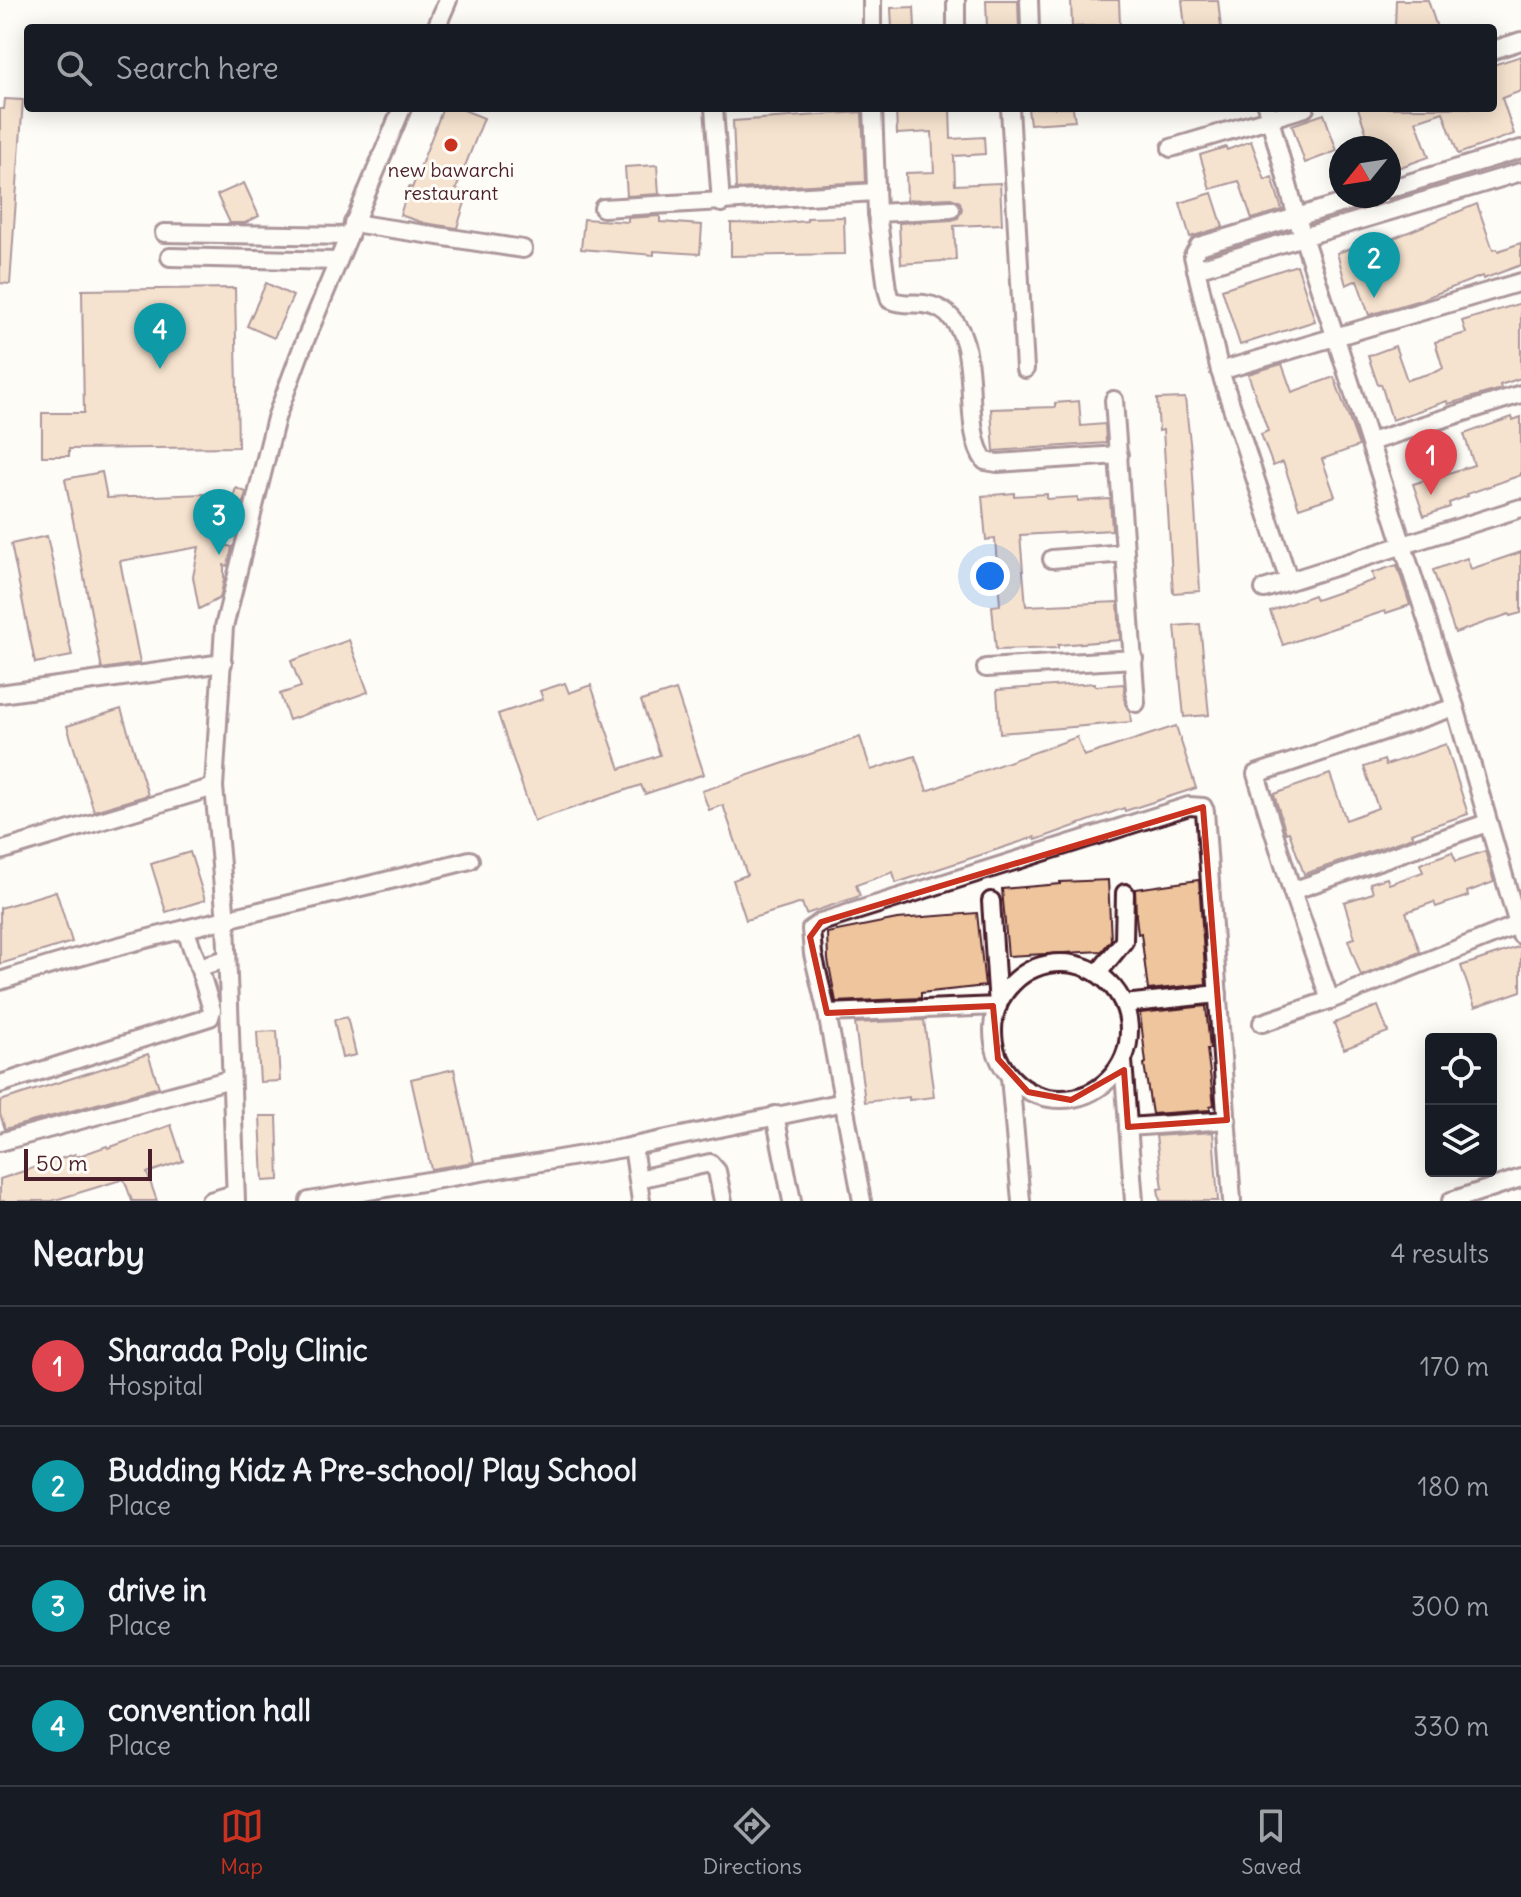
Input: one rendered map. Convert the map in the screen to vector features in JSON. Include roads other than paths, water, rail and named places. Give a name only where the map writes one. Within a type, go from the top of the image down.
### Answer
[{"type":"street","points":[[438,24],[448,0]]},
{"type":"street","points":[[872,0],[872,24]]},
{"type":"street","points":[[956,0],[956,24]]},
{"type":"street","points":[[1029,0],[1030,24]]},
{"type":"street","points":[[1497,49],[1521,41]]},
{"type":"street","points":[[210,1201],[235,1198],[226,921],[214,787],[224,627],[276,418],[400,112]]},
{"type":"street","points":[[714,112],[721,203]]},
{"type":"street","points":[[873,112],[877,213],[890,300],[901,305],[924,304],[938,308],[954,320],[961,334],[970,375],[977,450],[985,461],[997,463],[1119,455]]},
{"type":"street","points":[[1010,112],[1025,369]]},
{"type":"street","points":[[1171,148],[1268,113],[1297,218],[1455,707],[1519,930],[1262,1023]]},
{"type":"street","points":[[1401,185],[1521,149]]},
{"type":"street","points":[[1453,170],[1460,190]]},
{"type":"street","points":[[1196,269],[1521,172]]},
{"type":"street","points":[[603,208],[876,192]]},
{"type":"street","points":[[1289,581],[1220,371],[1193,256],[1199,246],[1329,208]]},
{"type":"street","points":[[877,213],[951,209]]},
{"type":"street","points":[[164,233],[351,229],[523,249]]},
{"type":"street","points":[[170,257],[338,261]]},
{"type":"street","points":[[1220,371],[1521,282]]},
{"type":"street","points":[[1370,442],[1521,394]]},
{"type":"street","points":[[1114,400],[1136,703]]},
{"type":"street","points":[[1264,589],[1521,508]]},
{"type":"street","points":[[1052,559],[1125,553]]},
{"type":"street","points":[[986,668],[1134,659]]},
{"type":"street","points":[[0,694],[223,663]]},
{"type":"street","points":[[1330,1000],[1256,774],[1455,707]]},
{"type":"street","points":[[0,851],[214,787]]},
{"type":"street","points":[[862,1201],[810,937],[811,929],[821,922],[1189,806],[1203,807],[1205,811],[1232,1201]]},
{"type":"street","points":[[1292,891],[1487,823]]},
{"type":"street","points":[[0,981],[132,941],[226,921],[470,860]]},
{"type":"street","points":[[1098,973],[1124,941],[1125,893]]},
{"type":"street","points":[[991,901],[998,1006]]},
{"type":"street","points":[[0,1084],[210,1017],[212,1010],[185,929]]},
{"type":"street","points":[[199,967],[227,959]]},
{"type":"street","points":[[1072,964],[1098,973],[1112,985],[1124,1004],[1128,1018],[1129,1040],[1123,1061],[1110,1080],[1093,1093],[1071,1100],[1049,1099],[1028,1092],[1010,1077],[998,1059],[993,1037],[993,1021],[998,1006],[1013,983],[1027,972],[1044,965],[1072,964]]},
{"type":"street","points":[[1124,1004],[1218,994]]},
{"type":"street","points":[[827,1013],[998,1006]]},
{"type":"street","points":[[1123,1061],[1134,1201]]},
{"type":"street","points":[[1010,1077],[1021,1201]]},
{"type":"street","points":[[0,1142],[231,1079]]},
{"type":"street","points":[[309,1201],[633,1146],[844,1102]]},
{"type":"street","points":[[775,1115],[792,1201]]},
{"type":"street","points":[[1128,1127],[1227,1120]]},
{"type":"street","points":[[633,1146],[641,1201]]},
{"type":"street","points":[[638,1179],[710,1163],[717,1171],[723,1201]]},
{"type":"street","points":[[1451,1201],[1521,1178]]},
{"type":"place","name":"new bawarchi restaurant","points":[[451,145]]},
{"type":"place","name":"Budding Kidz A Pre-school/ Play School","points":[[1374,298]]},
{"type":"place","name":"convention hall","points":[[160,369]]},
{"type":"place","name":"Sharada Poly Clinic","points":[[1431,495]]},
{"type":"place","name":"drive in","points":[[219,555]]}]
